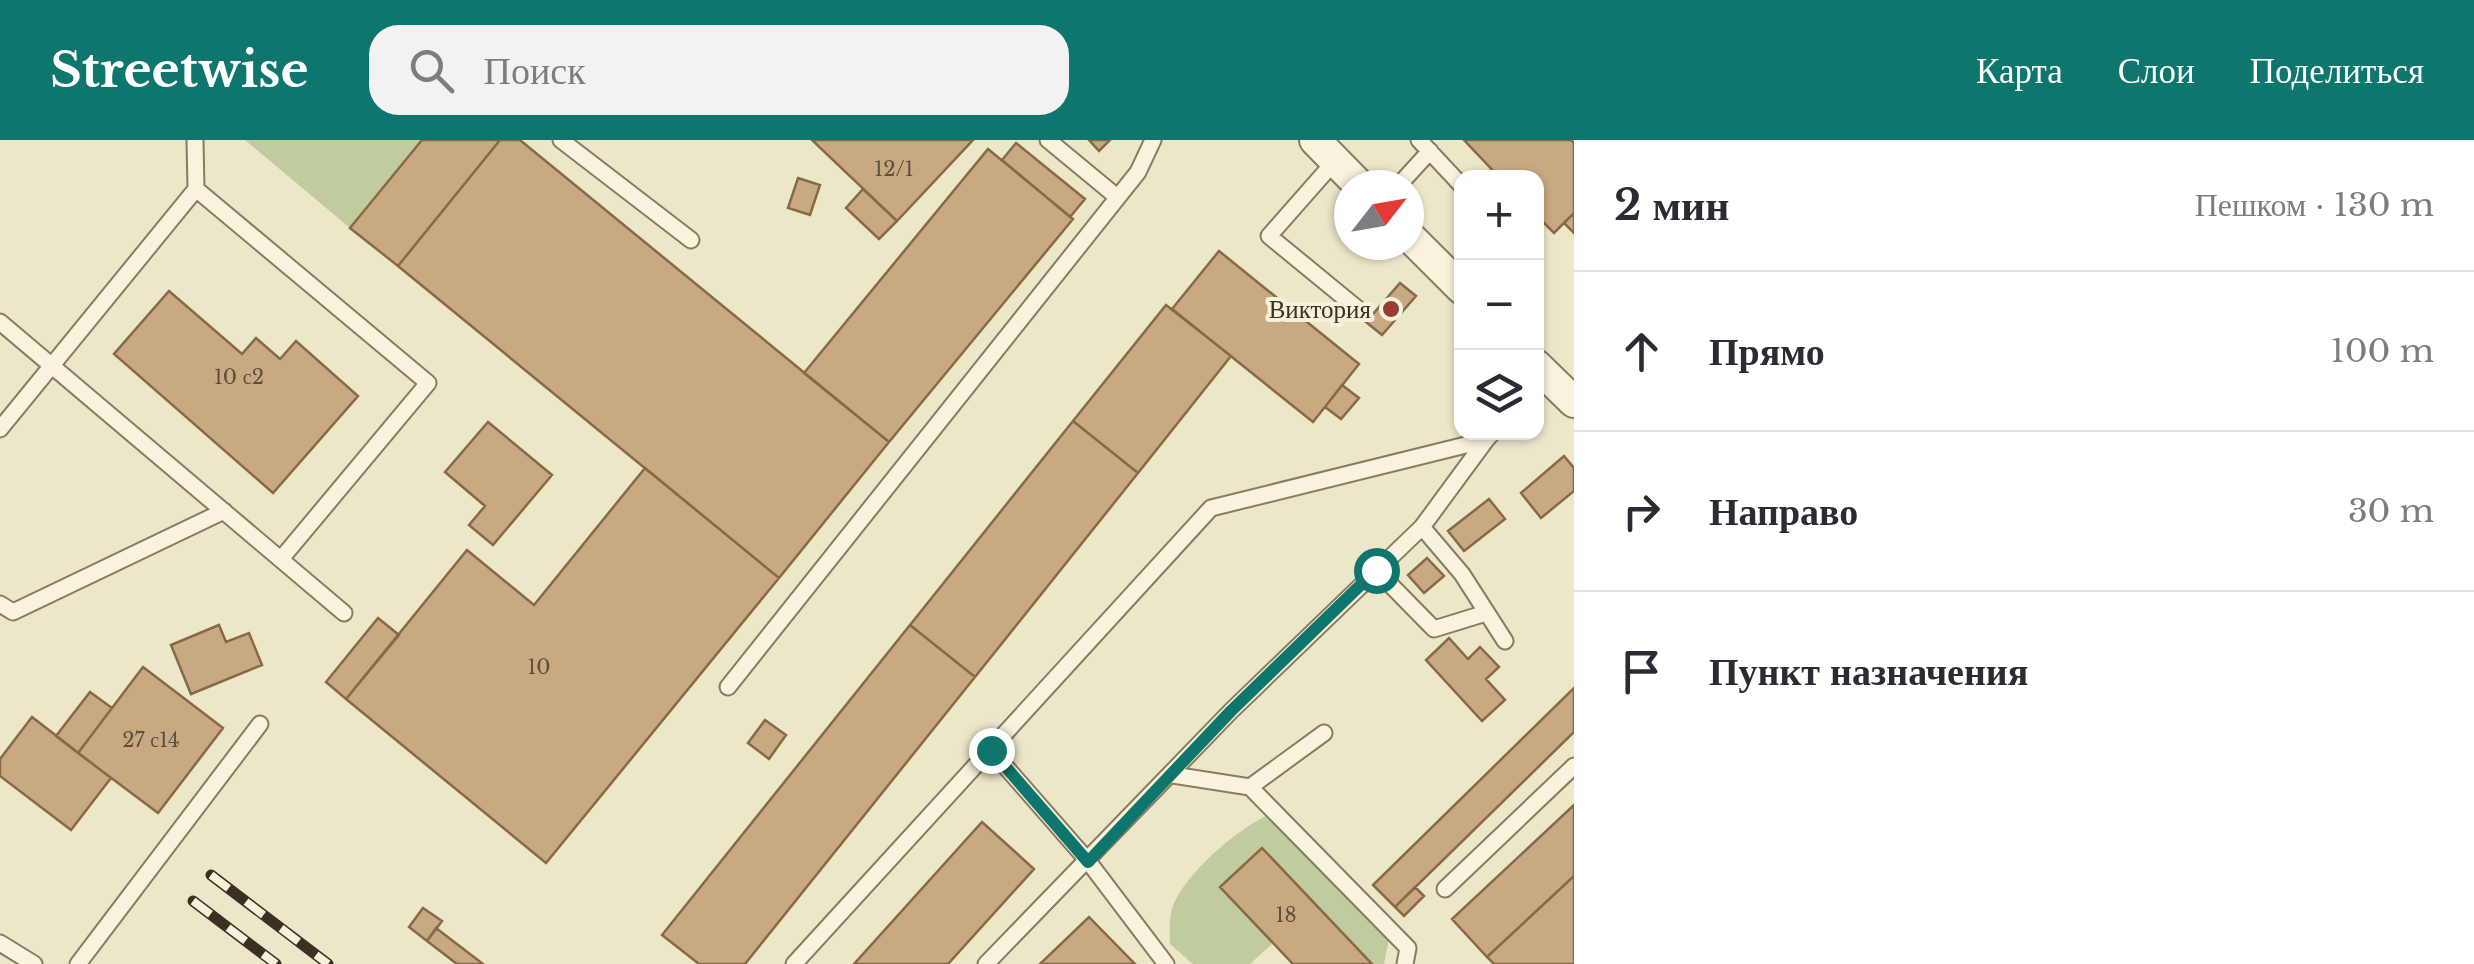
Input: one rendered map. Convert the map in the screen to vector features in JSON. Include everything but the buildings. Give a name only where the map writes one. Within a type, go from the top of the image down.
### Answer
[{"type":"street","points":[[1325,150],[1344,170]]},
{"type":"street","points":[[1424,251],[1454,281]]},
{"type":"street","points":[[1544,378],[1574,402]]},
{"type":"lane","points":[[0,429],[196,188],[195,140]]},
{"type":"lane","points":[[562,140],[691,240]]},
{"type":"lane","points":[[1048,140],[1118,197]]},
{"type":"lane","points":[[728,686],[1138,172],[1154,140]]},
{"type":"lane","points":[[1409,170],[1424,146],[1454,178]]},
{"type":"lane","points":[[1325,150],[1269,236],[1358,309]]},
{"type":"lane","points":[[196,188],[428,383],[281,559]]},
{"type":"lane","points":[[0,322],[344,613]]},
{"type":"lane","points":[[794,964],[1212,508],[1475,440]]},
{"type":"lane","points":[[986,964],[1231,711],[1422,527],[1487,440]]},
{"type":"lane","points":[[0,604],[12,612],[224,511]]},
{"type":"lane","points":[[1422,527],[1462,574],[1504,641]]},
{"type":"lane","points":[[1376,570],[1434,629],[1486,613]]},
{"type":"lane","points":[[78,964],[260,724]]},
{"type":"lane","points":[[1250,786],[1324,733]]},
{"type":"lane","points":[[991,750],[1088,862],[1166,964]]},
{"type":"lane","points":[[1445,889],[1574,766]]},
{"type":"lane","points":[[1172,774],[1250,786],[1408,948],[1405,964]]},
{"type":"lane","points":[[0,942],[34,964]]},
{"type":"green space","points":[[245,140],[422,140],[350,228]]},
{"type":"green space","points":[[1268,815],[1389,939],[1384,964],[1372,964],[1262,848],[1220,887],[1273,943],[1250,964],[1193,964],[1170,944],[1171,913],[1185,885],[1225,843]]},
{"type":"railway","points":[[211,875],[328,964]]},
{"type":"railway","points":[[193,901],[276,964]]},
{"type":"place","name":"Виктория","points":[[1391,309]]},
{"type":"route","points":[[991,750],[1088,862],[1231,711],[1376,570]]}]
